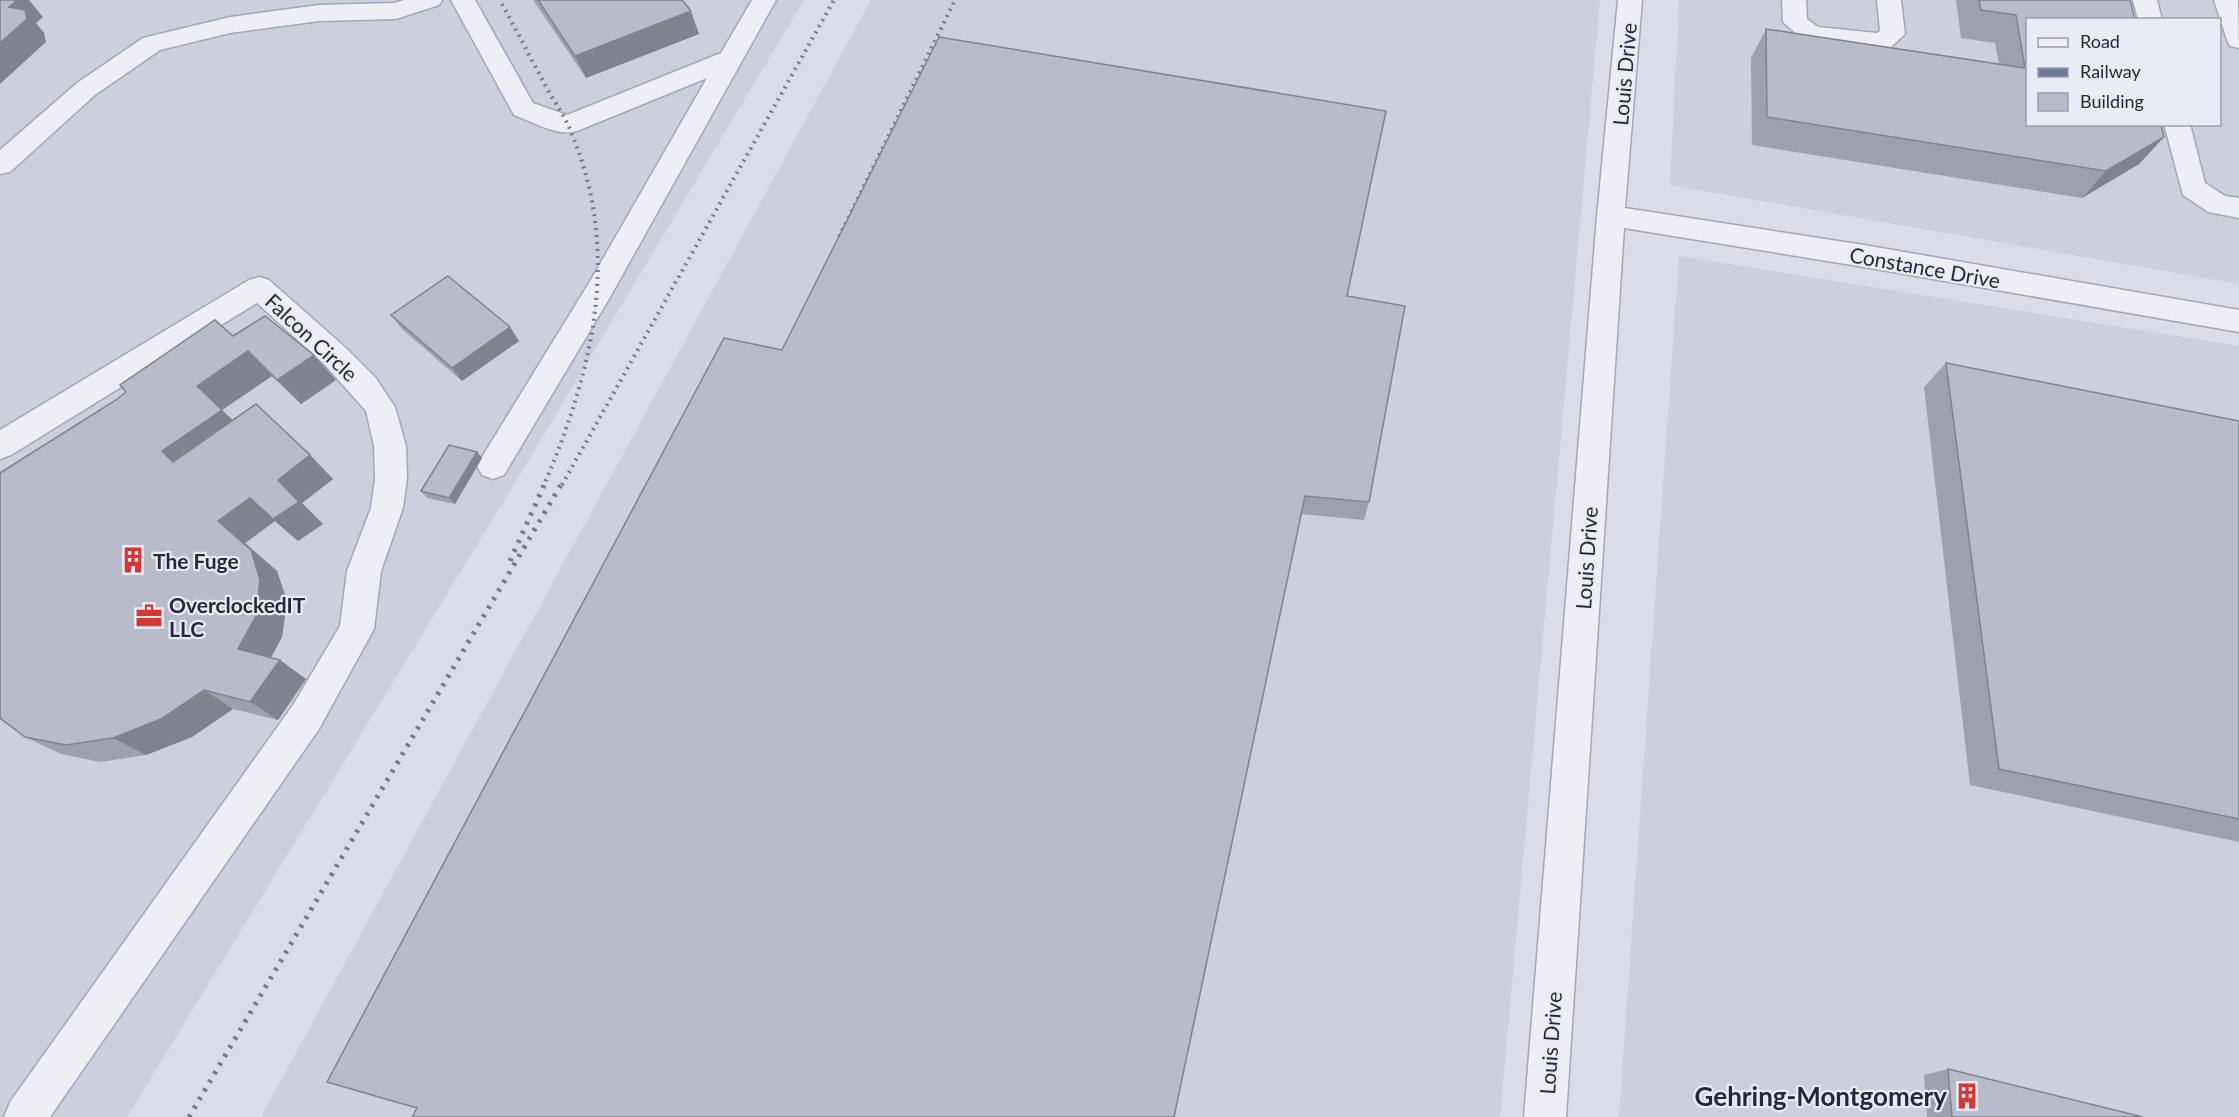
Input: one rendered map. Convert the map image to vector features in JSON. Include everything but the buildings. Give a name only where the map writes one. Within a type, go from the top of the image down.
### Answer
[{"type":"street","points":[[0,165],[86,89],[152,44],[230,25],[319,13],[396,11],[430,0]]},
{"type":"street","points":[[464,0],[523,109],[567,125],[730,58]]},
{"type":"street","points":[[493,466],[599,291],[764,0]]},
{"type":"street","name":"Louis Drive","points":[[1545,1117],[1611,216],[1630,0]]},
{"type":"street","points":[[1794,0],[1795,22],[1812,34],[1881,42],[1893,34],[1889,0]]},
{"type":"street","points":[[2145,0],[2150,18]]},
{"type":"street","points":[[2226,0],[2239,40]]},
{"type":"street","points":[[2178,126],[2193,188],[2218,205],[2239,208]]},
{"type":"street","name":"Constance Drive","points":[[1611,216],[1864,256],[2239,321]]},
{"type":"street","name":"Falcon Circle","points":[[0,446],[259,288],[336,357],[364,386],[380,407],[390,446],[391,478],[387,508],[364,571],[357,629],[306,717],[25,1117]]},
{"type":"shaded area","points":[[0,0],[804,0],[519,476],[127,1117],[0,1117]]},
{"type":"shaded area","points":[[871,0],[1600,0],[1500,1117],[261,1117]]},
{"type":"shaded area","points":[[1679,0],[2239,0],[2239,284],[1670,185]]},
{"type":"shaded area","points":[[1679,256],[2239,346],[2239,1117],[1619,1117]]},
{"type":"railway","points":[[562,485],[834,0]]},
{"type":"railway","points":[[839,237],[955,0]]},
{"type":"railway","points":[[502,4],[569,127],[586,177],[595,222],[598,267],[595,311],[588,355],[576,398],[544,485]]},
{"type":"railway","points":[[510,561],[545,483]]},
{"type":"railway","points":[[189,1117],[562,483]]},
{"type":"place","name":"The Fuge","points":[[133,560]]},
{"type":"place","name":"OverclockedIT LLC","points":[[149,616]]},
{"type":"place","name":"Gehring-Montgomery","points":[[1967,1096]]}]
